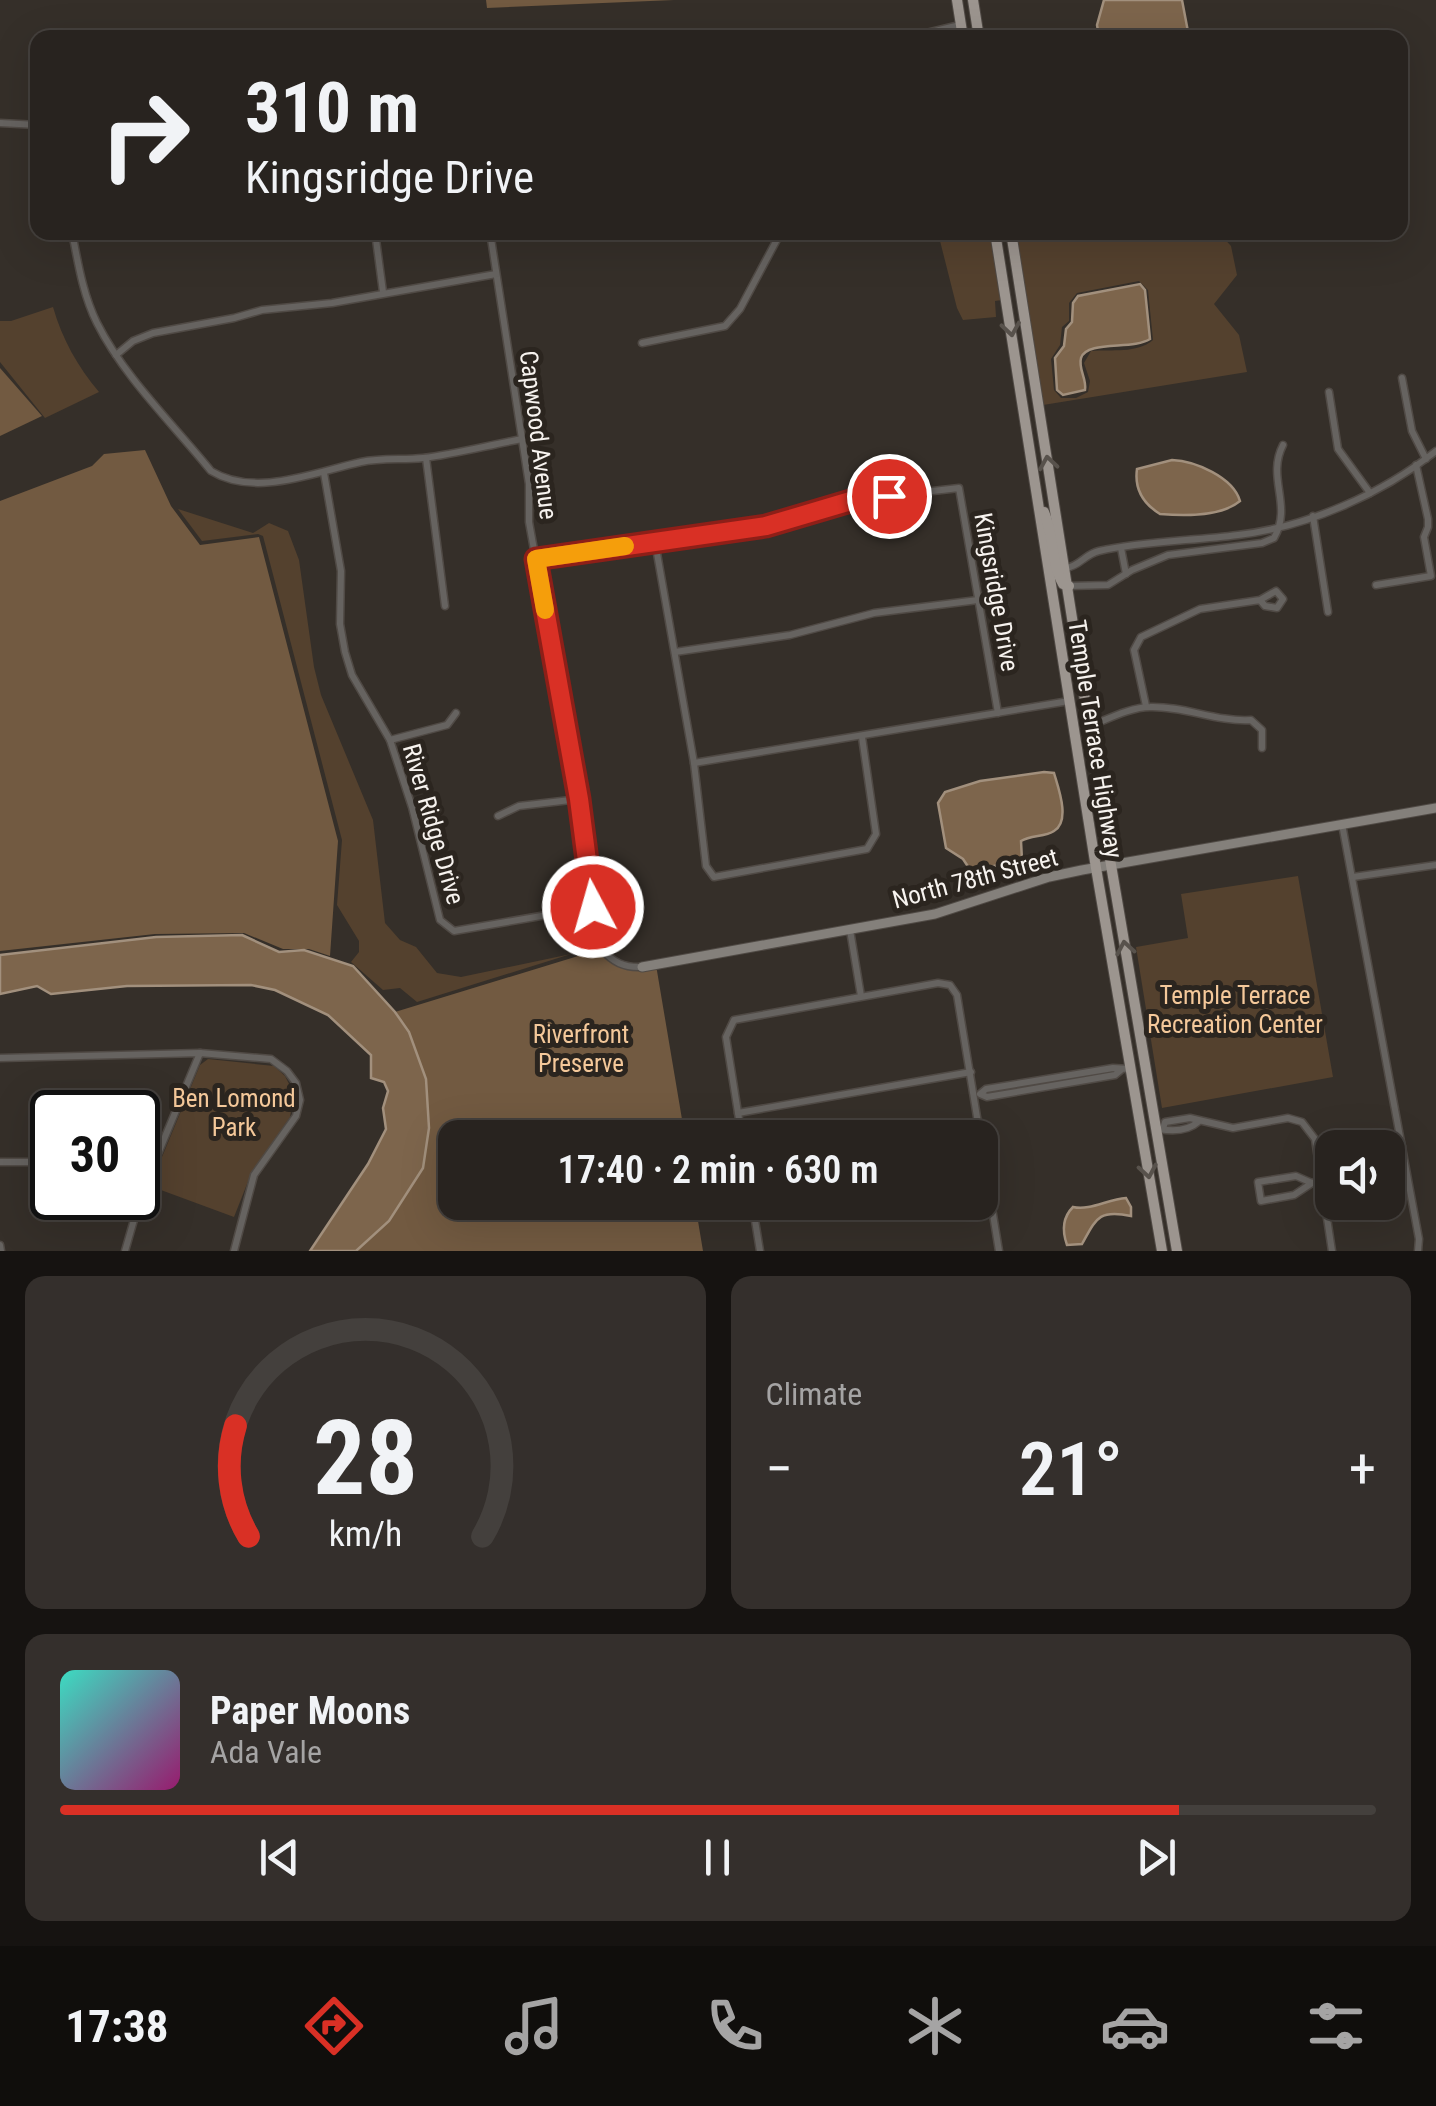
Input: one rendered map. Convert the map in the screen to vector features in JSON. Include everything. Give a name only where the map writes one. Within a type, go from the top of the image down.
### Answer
[{"type":"main road","points":[[957,0],[962,30]]},
{"type":"main road","points":[[973,0],[979,30]]},
{"type":"main road","name":"Temple Terrace Highway","points":[[996,240],[1126,1069],[1162,1251]]},
{"type":"main road","name":"Temple Terrace Highway","points":[[1012,240],[1111,865],[1177,1251]]},
{"type":"main road","points":[[1017,361],[1031,358]]},
{"type":"main road","points":[[1038,502],[1050,528],[1060,581],[1069,586]]},
{"type":"main road","points":[[1069,701],[1084,698]]},
{"type":"main road","points":[[1126,1069],[1140,1077],[1150,1127],[1159,1129]]},
{"type":"street","points":[[940,30],[961,25]]},
{"type":"street","points":[[0,123],[30,124]]},
{"type":"street","points":[[74,240],[96,320],[116,355],[211,471],[224,479],[241,484],[324,473],[363,462],[426,458],[522,438]]},
{"type":"street","points":[[377,240],[384,292]]},
{"type":"street","name":"Capwood Avenue","points":[[491,240],[536,559],[579,799],[600,949],[612,961],[629,968],[642,967]]},
{"type":"street","points":[[642,343],[725,326],[740,309],[777,240]]},
{"type":"street","points":[[116,355],[133,341],[154,333],[262,310],[332,303],[496,274]]},
{"type":"street","points":[[1402,378],[1412,431],[1426,459]]},
{"type":"street","points":[[1328,392],[1338,450],[1370,493]]},
{"type":"street","points":[[1069,586],[1108,585],[1168,555],[1262,543],[1274,538],[1283,514],[1276,470],[1284,446]]},
{"type":"street","points":[[1066,568],[1079,565],[1097,551],[1234,536],[1314,516],[1370,493],[1436,451]]},
{"type":"street","points":[[426,458],[445,606]]},
{"type":"street","points":[[1376,585],[1430,576],[1424,537],[1428,518],[1416,464]]},
{"type":"street","name":"River Ridge Drive","points":[[324,473],[341,571],[344,652],[352,675],[390,740],[412,807],[440,920],[454,931],[593,907]]},
{"type":"street","name":"Kingsridge Drive","points":[[536,559],[766,526],[854,500],[960,488],[998,712]]},
{"type":"street","points":[[1314,516],[1328,612]]},
{"type":"street","points":[[655,542],[694,764],[706,866],[714,877],[868,850],[876,834],[862,737]]},
{"type":"street","points":[[1121,548],[1126,574]]},
{"type":"street","points":[[675,652],[790,635],[874,613],[978,600]]},
{"type":"street","points":[[1146,706],[1134,650],[1141,637],[1200,610],[1260,600]]},
{"type":"street","points":[[694,764],[1069,701]]},
{"type":"street","points":[[1089,726],[1146,706],[1189,710],[1225,721],[1251,720],[1262,730],[1262,748]]},
{"type":"street","points":[[390,740],[447,725],[456,713]]},
{"type":"street","points":[[498,816],[519,806],[579,799]]},
{"type":"street","name":"North 78th Street","points":[[642,967],[935,914],[1049,877],[1436,808]]},
{"type":"street","points":[[1342,824],[1419,1239],[1418,1251]]},
{"type":"street","points":[[1353,877],[1436,865]]},
{"type":"street","points":[[850,930],[861,996]]},
{"type":"street","points":[[739,1120],[726,1036],[729,1024],[739,1018],[938,983],[954,990],[978,1095],[980,1120]]},
{"type":"street","points":[[160,1145],[200,1053]]},
{"type":"street","points":[[0,1058],[200,1053],[271,1060],[287,1070],[300,1100],[289,1130],[254,1175],[234,1251]]},
{"type":"street","points":[[978,1095],[986,1090],[1126,1069]]},
{"type":"street","points":[[738,1113],[971,1072]]},
{"type":"street","points":[[1159,1129],[1165,1122],[1190,1118],[1233,1128],[1288,1118],[1297,1119],[1313,1135],[1315,1145]]},
{"type":"street","points":[[0,1162],[30,1162]]},
{"type":"street","points":[[1312,1183],[1296,1176],[1258,1182],[1261,1201],[1294,1195],[1315,1182]]},
{"type":"street","points":[[125,1251],[133,1220]]},
{"type":"street","points":[[755,1220],[760,1251]]},
{"type":"street","points":[[994,1220],[1000,1251]]},
{"type":"street","points":[[1328,1220],[1332,1251]]},
{"type":"green space","points":[[486,0],[674,0],[487,8]]},
{"type":"green space","points":[[940,240],[992,240],[1002,300],[995,301],[996,317],[963,320]]},
{"type":"green space","points":[[1017,240],[1225,240],[1231,246],[1237,275],[1214,304],[1239,335],[1247,372],[1043,405]],"holes":[[[1139,281],[1148,290],[1153,340],[1132,349],[1091,351],[1084,363],[1090,381],[1088,392],[1076,398],[1061,398],[1054,390],[1051,359],[1060,345],[1062,327],[1069,321],[1069,303],[1077,293]]]},
{"type":"green space","points":[[53,307],[72,352],[99,392],[45,418],[0,362],[0,321]]},
{"type":"green space","points":[[0,368],[42,416],[0,436]]},
{"type":"green space","points":[[145,450],[171,506],[200,545],[259,537],[338,841],[330,956],[309,949],[283,949],[244,933],[155,934],[0,951],[0,501],[92,466],[104,454]]},
{"type":"green space","points":[[178,509],[253,533],[269,523],[288,531],[299,560],[321,695],[373,820],[385,923],[400,940],[416,947],[437,973],[461,977],[571,954],[417,1002],[400,988],[383,990],[351,962],[359,952],[359,941],[337,905],[342,840],[263,536],[202,541]]},
{"type":"green space","name":"Temple Terrace Recreation Center","points":[[1298,876],[1333,1077],[1162,1108],[1136,947],[1188,938],[1181,894]]},
{"type":"green space","name":"Riverfront Preserve","points":[[601,949],[629,968],[656,965],[682,1120],[438,1120],[438,1220],[698,1220],[703,1251],[356,1251],[389,1221],[423,1168],[429,1128],[409,1032],[395,1012]]},
{"type":"green space","name":"Ben Lomond Park","points":[[208,1059],[274,1066],[285,1076],[294,1094],[290,1117],[251,1174],[234,1217],[160,1190],[160,1162],[200,1065]]},
{"type":"shaded area","points":[[1104,0],[1182,0],[1188,30],[1098,30]]},
{"type":"shaded area","points":[[1140,284],[1145,290],[1150,339],[1085,352],[1080,362],[1085,390],[1063,395],[1057,390],[1055,358],[1064,346],[1066,329],[1072,322],[1073,303],[1078,296]]},
{"type":"shaded area","points":[[1172,460],[1212,472],[1230,485],[1240,501],[1213,513],[1160,514],[1141,496],[1137,469]]},
{"type":"shaded area","points":[[1054,773],[1062,820],[1050,833],[1021,841],[1022,860],[971,871],[963,859],[946,848],[938,803],[945,792],[980,781]]},
{"type":"shaded area","points":[[242,935],[279,952],[304,950],[353,966],[409,1032],[426,1079],[429,1128],[423,1168],[389,1221],[356,1251],[310,1251],[368,1164],[386,1129],[383,1108],[388,1091],[384,1082],[371,1078],[371,1055],[328,1015],[275,990],[251,985],[127,986],[51,994],[37,986],[0,994],[0,955],[156,937]]},
{"type":"shaded area","points":[[1126,1198],[1131,1216],[1105,1215],[1095,1222],[1082,1244],[1067,1245],[1064,1225],[1073,1207]]},
{"type":"slow traffic","points":[[545,610],[536,559],[625,546]]},
{"type":"route","points":[[593,907],[579,799],[536,559],[766,526],[854,500],[889,496]]}]
